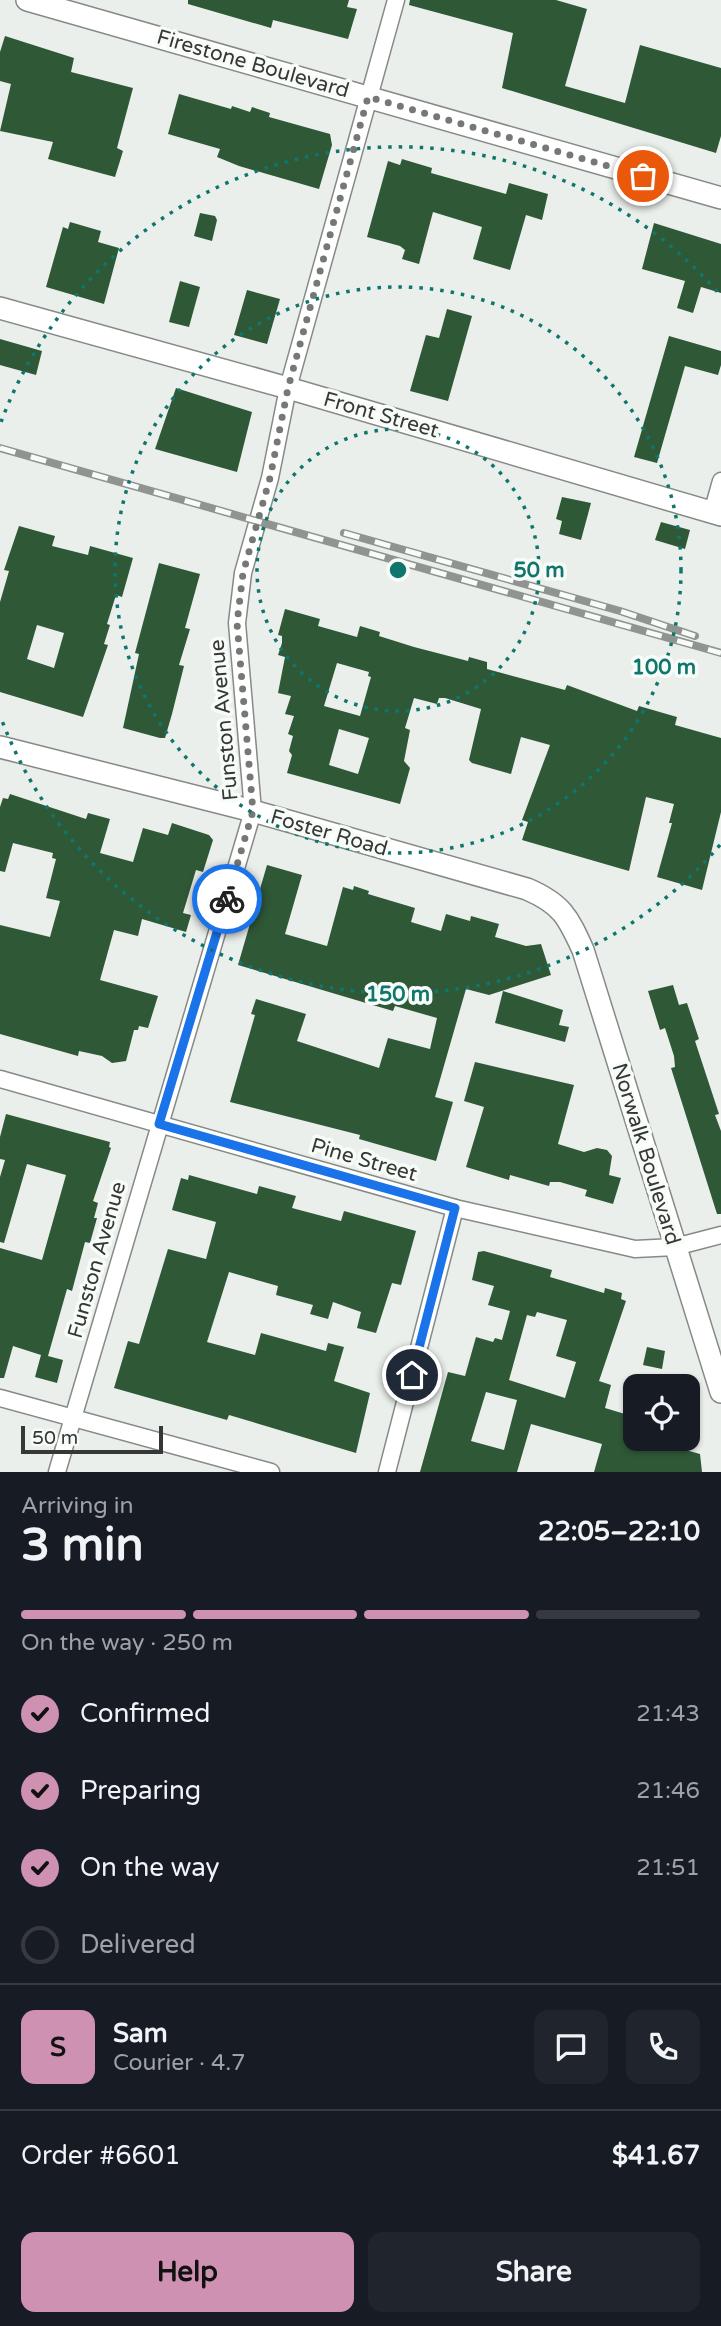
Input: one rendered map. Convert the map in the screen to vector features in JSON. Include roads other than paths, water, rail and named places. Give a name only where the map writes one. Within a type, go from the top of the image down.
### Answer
[{"type":"street","name":"Firestone Boulevard","points":[[27,0],[721,198]]},
{"type":"street","name":"Funston Avenue","points":[[57,1472],[253,811],[237,623],[243,573],[270,478],[288,388],[396,0]]},
{"type":"street","name":"Front Street","points":[[0,309],[288,388],[717,514]]},
{"type":"street","points":[[717,514],[721,481]]},
{"type":"street","name":"Foster Road","points":[[0,747],[253,811],[527,889],[553,900],[568,917]]},
{"type":"street","name":"Norwalk Boulevard","points":[[568,917],[587,963],[721,1392]]},
{"type":"street","name":"Pine Street","points":[[0,1079],[455,1208],[635,1249],[675,1247],[721,1235]]},
{"type":"street","points":[[387,1472],[455,1208]]},
{"type":"street","points":[[0,1398],[271,1472]]},
{"type":"railway","points":[[0,448],[721,653]]},
{"type":"railway","points":[[344,533],[620,611],[695,636]]}]
